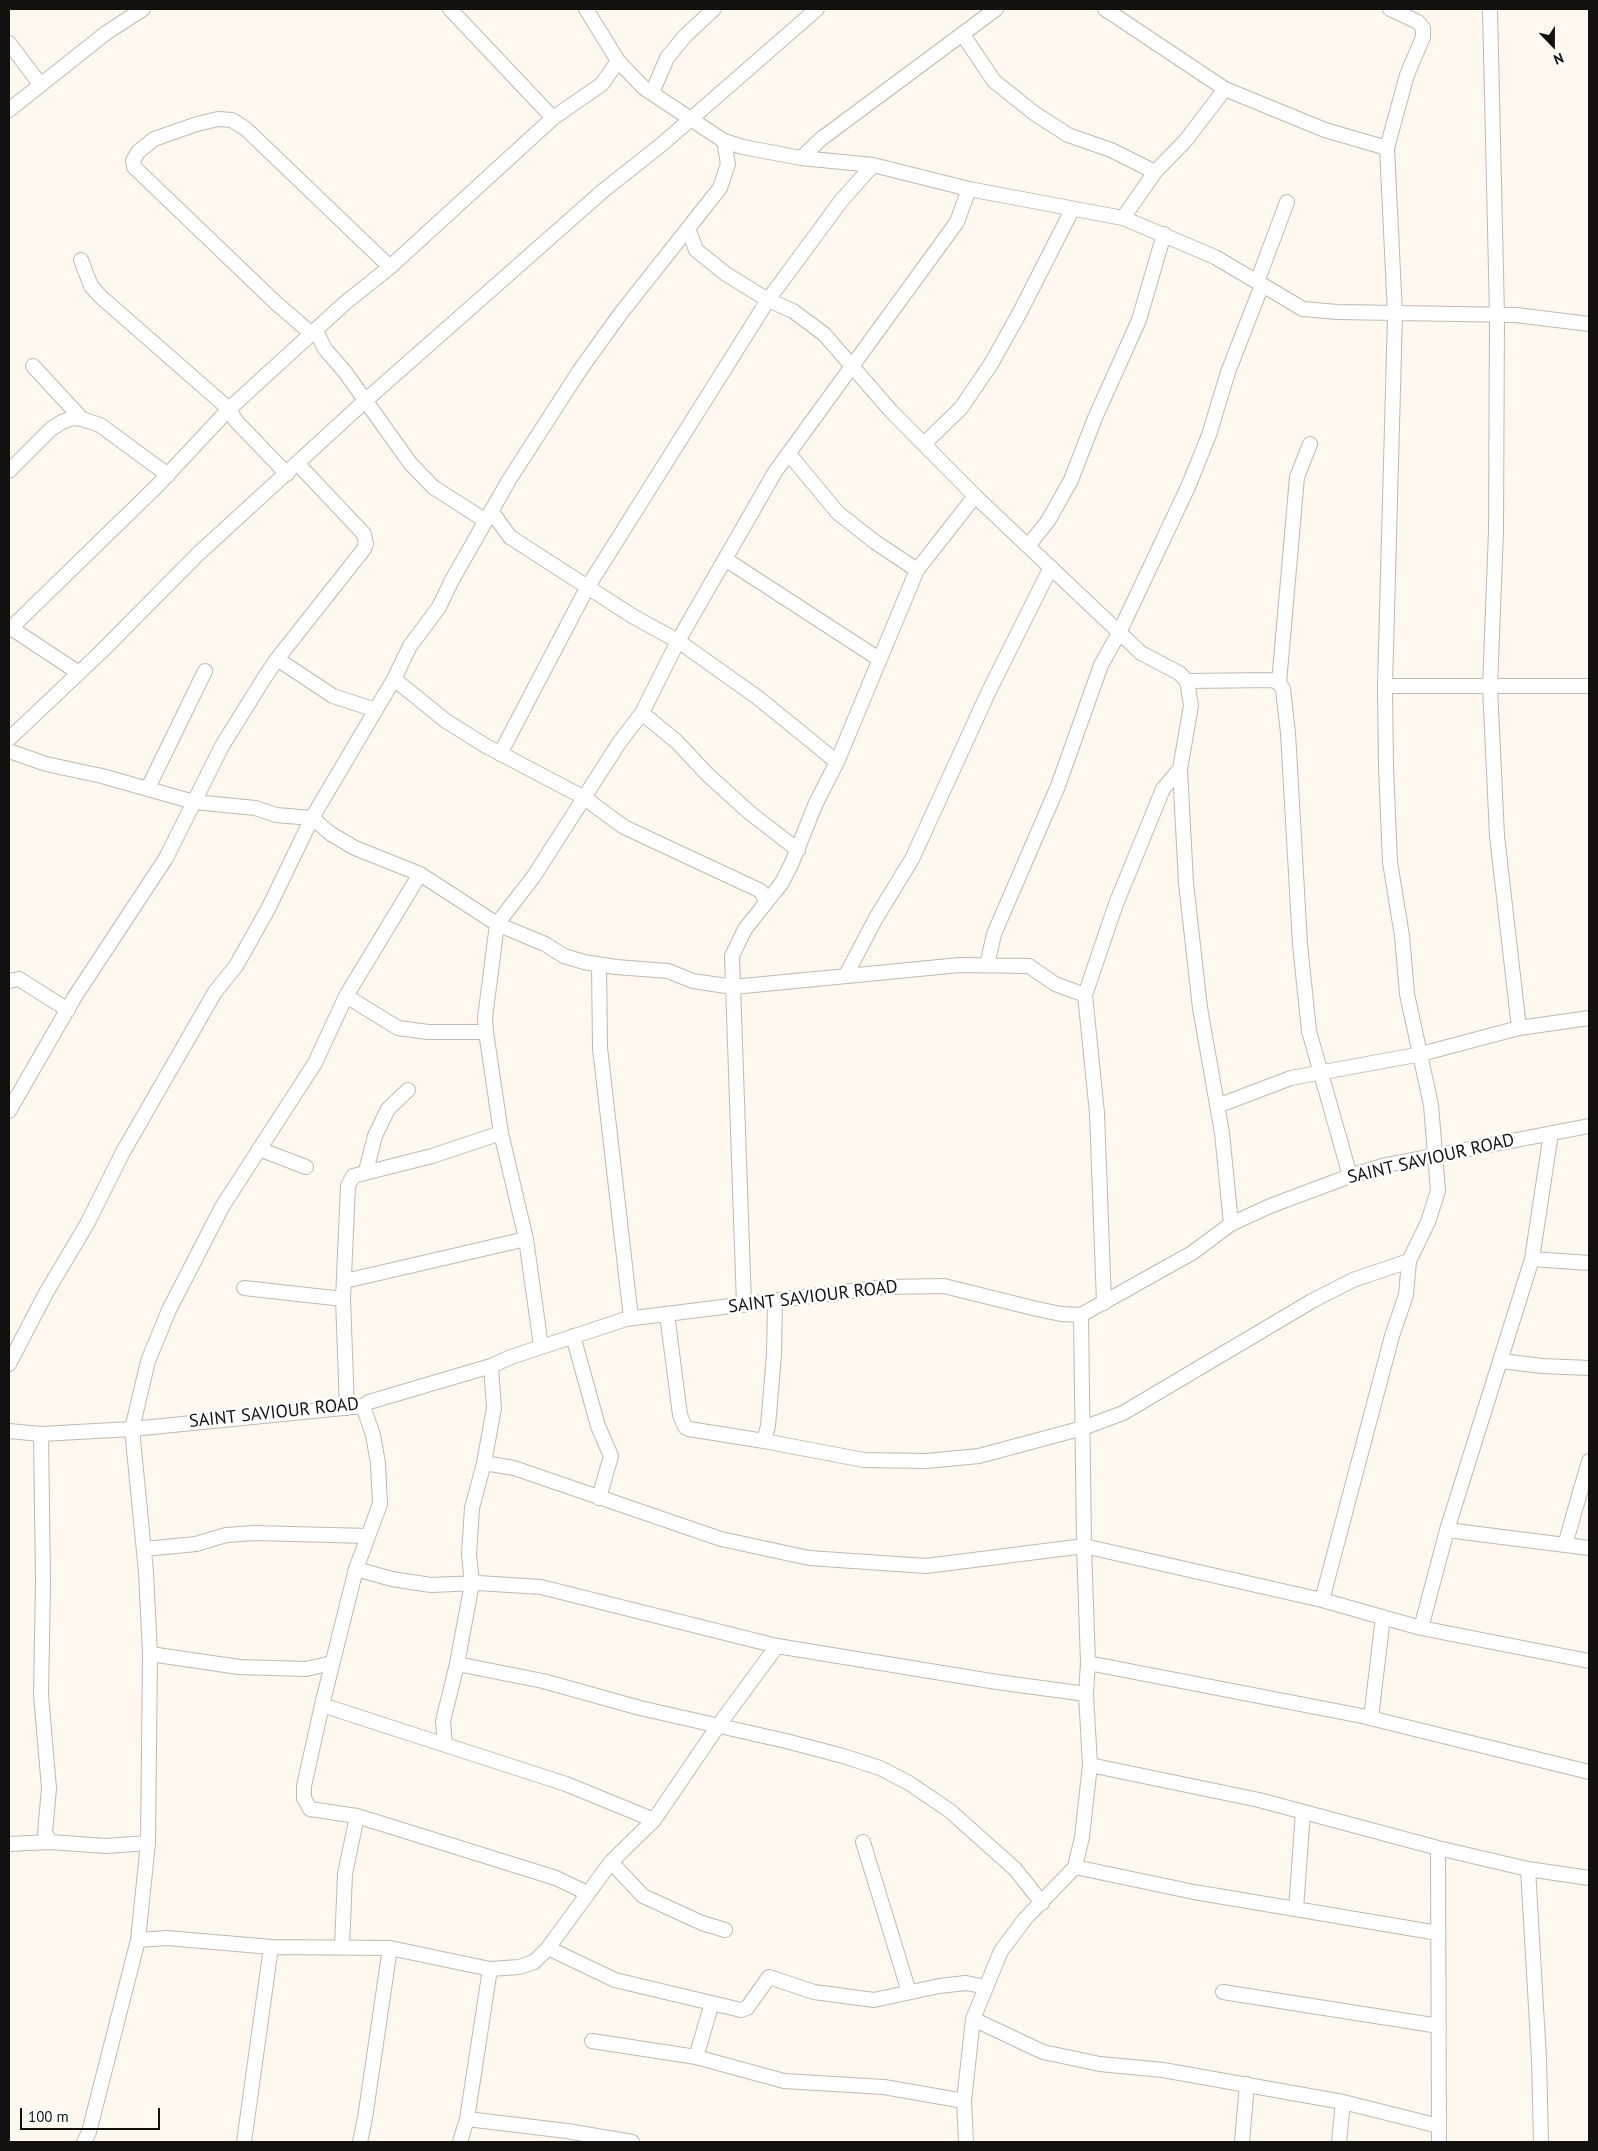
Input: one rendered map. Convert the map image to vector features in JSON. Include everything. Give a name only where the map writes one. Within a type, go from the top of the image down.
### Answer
[{"type":"street","points":[[9,110],[106,33],[143,9]]},
{"type":"street","points":[[450,9],[554,118]]},
{"type":"street","points":[[586,9],[618,61],[644,88],[724,141],[743,147],[801,158],[873,165],[969,189],[1072,210],[1123,218],[1215,257],[1303,309],[1395,314],[1497,315],[1589,324]]},
{"type":"street","points":[[652,93],[667,58],[684,36],[714,9]]},
{"type":"street","points":[[9,738],[79,673],[197,555],[366,400],[604,190],[661,145],[689,118],[817,9]]},
{"type":"street","points":[[801,158],[820,139],[996,9]]},
{"type":"street","points":[[1105,9],[1225,90],[1326,130],[1387,148]]},
{"type":"street","points":[[1322,1600],[1392,1336],[1406,1295],[1409,1261],[1428,1222],[1438,1191],[1431,1105],[1407,994],[1402,936],[1390,862],[1386,766],[1385,686],[1395,314],[1387,148],[1407,76],[1423,37],[1424,28],[1418,22],[1390,9]]},
{"type":"street","points":[[1490,9],[1497,315],[1496,531],[1490,687],[1496,836],[1519,1028]]},
{"type":"street","points":[[963,35],[994,81],[1034,113],[1068,135],[1111,150],[1154,172]]},
{"type":"street","points":[[9,43],[40,84]]},
{"type":"street","points":[[79,673],[36,642],[10,629],[168,475],[229,409],[345,303],[390,267],[554,118],[602,84],[618,61]]},
{"type":"street","points":[[1123,218],[1154,172],[1186,140],[1225,90]]},
{"type":"street","points":[[390,267],[246,129],[232,120],[218,119],[196,124],[154,139],[138,152],[133,161],[134,167],[276,303],[314,333],[366,400],[410,463],[433,487],[489,516],[510,537],[587,588],[678,640],[758,696],[837,762]]},
{"type":"street","points":[[820,139],[832,160]]},
{"type":"street","points":[[724,141],[728,164]]},
{"type":"street","points":[[9,1364],[46,1292],[86,1224],[123,1152],[215,992],[236,966],[268,909],[312,818],[394,679],[410,646],[439,607],[452,580],[509,480],[580,370],[720,188],[728,164],[743,147]]},
{"type":"street","points":[[500,754],[587,588],[768,300],[841,201],[873,165]]},
{"type":"street","points":[[542,1346],[526,1239],[501,1133],[486,1032],[485,1018],[497,924],[534,876],[583,797],[619,743],[642,713],[678,640],[775,472],[956,222],[969,189]]},
{"type":"street","points":[[987,966],[994,934],[1006,903],[1023,872],[1035,837],[1058,786],[1100,666],[1119,633],[1188,488],[1209,435],[1228,372],[1287,202]]},
{"type":"street","points":[[925,444],[961,408],[991,364],[1019,314],[1072,210]]},
{"type":"street","points":[[688,228],[696,250],[726,274],[768,300],[793,311],[808,321],[853,365],[891,411],[975,496],[1119,633],[1141,653],[1179,673],[1187,681],[1191,706],[1180,769],[1188,902],[1200,1008],[1217,1106],[1230,1224]]},
{"type":"street","points":[[1028,546],[1048,521],[1071,480],[1095,418],[1139,320],[1164,234]]},
{"type":"street","points":[[81,260],[91,286],[101,297],[229,409],[236,421],[287,474]]},
{"type":"street","points":[[33,366],[82,419]]},
{"type":"street","points":[[9,471],[56,426],[72,418],[100,425],[168,475]]},
{"type":"street","points":[[1279,683],[1297,477],[1310,444]]},
{"type":"street","points":[[789,454],[838,513],[875,542],[917,570]]},
{"type":"street","points":[[9,1111],[68,1010],[166,858],[222,746],[277,659],[360,555],[366,544],[364,534],[298,464]]},
{"type":"street","points":[[744,1305],[732,956],[745,929],[781,884],[798,850],[816,803],[837,762],[917,570],[975,496]]},
{"type":"street","points":[[725,559],[879,659]]},
{"type":"street","points":[[846,975],[876,918],[912,859],[989,691],[1051,567]]},
{"type":"street","points":[[277,659],[333,696],[376,710]]},
{"type":"street","points":[[148,788],[205,672]]},
{"type":"street","points":[[394,679],[446,721],[500,754],[583,797],[624,828],[761,892],[766,902]]},
{"type":"street","points":[[1187,681],[1273,680],[1279,683],[1283,689],[1288,733],[1304,991],[1309,1031],[1350,1176]]},
{"type":"street","points":[[1385,686],[1589,686]]},
{"type":"street","points":[[642,713],[677,742],[708,775],[750,813],[798,850]]},
{"type":"street","points":[[9,751],[46,764],[148,788],[194,802],[255,808],[276,815],[312,818],[331,834],[356,848],[420,874],[497,924],[545,944],[564,956],[599,965],[668,971],[693,981],[733,986],[960,965],[1029,966],[1054,984],[1085,995]]},
{"type":"street","points":[[1104,1303],[1099,1139],[1085,995],[1116,904],[1163,789],[1180,769]]},
{"type":"street","points":[[84,2142],[89,2132],[138,1940],[148,1843],[150,1654],[144,1549],[132,1429],[148,1361],[169,1310],[222,1207],[314,1063],[346,996],[420,874]]},
{"type":"street","points":[[599,965],[600,1048],[631,1318]]},
{"type":"street","points":[[9,981],[20,979],[68,1010]]},
{"type":"street","points":[[346,996],[398,1028],[428,1032],[486,1032]]},
{"type":"street","points":[[1217,1106],[1261,1088],[1320,1072],[1421,1054],[1519,1028],[1589,1018]]},
{"type":"street","points":[[366,1171],[375,1136],[388,1109],[408,1090]]},
{"type":"street","name":"SAINT SAVIOUR ROAD","points":[[9,1431],[41,1434],[132,1429],[363,1406],[369,1402],[491,1366],[542,1346],[631,1318],[884,1287],[944,1286],[1037,1310],[1082,1315],[1192,1253],[1230,1224],[1270,1206],[1350,1176],[1386,1165],[1589,1126]]},
{"type":"street","points":[[346,1408],[343,1299],[348,1186],[353,1176],[366,1171],[432,1156],[501,1133]]},
{"type":"street","points":[[1421,1628],[1447,1530],[1532,1259],[1551,1133]]},
{"type":"street","points":[[260,1149],[306,1167]]},
{"type":"street","points":[[345,1282],[526,1239]]},
{"type":"street","points":[[1532,1259],[1589,1263]]},
{"type":"street","points":[[667,1314],[680,1415],[685,1427],[689,1430],[764,1441],[864,1460],[926,1462],[978,1456],[1083,1428],[1122,1413],[1312,1301],[1353,1280],[1409,1261]]},
{"type":"street","points":[[244,1288],[343,1299]]},
{"type":"street","points":[[764,1441],[768,1426],[774,1355],[775,1301]]},
{"type":"street","points":[[966,2142],[964,2101],[973,2019],[1001,1951],[1026,1919],[1075,1867],[1082,1838],[1090,1765],[1086,1694],[1088,1663],[1084,1546],[1082,1315]]},
{"type":"street","points":[[573,1336],[598,1426],[611,1456],[600,1498]]},
{"type":"street","points":[[1501,1360],[1542,1366],[1589,1368]]},
{"type":"street","points":[[445,1744],[443,1721],[457,1664],[472,1583],[469,1554],[472,1508],[484,1464],[494,1408],[491,1366]]},
{"type":"street","points":[[363,1406],[373,1435],[380,1504],[356,1570],[332,1663],[304,1786],[306,1804],[314,1811],[357,1816],[556,1878],[587,1893]]},
{"type":"street","points":[[41,1434],[43,1582],[41,1695],[49,1788],[45,1833],[50,1842]]},
{"type":"street","points":[[1565,1546],[1589,1461]]},
{"type":"street","points":[[484,1464],[514,1468],[721,1539],[809,1558],[926,1566],[1084,1546],[1322,1600],[1421,1628],[1589,1661]]},
{"type":"street","points":[[1447,1530],[1589,1548]]},
{"type":"street","points":[[144,1549],[196,1544],[226,1535],[254,1533],[368,1536]]},
{"type":"street","points":[[356,1570],[392,1579],[430,1585],[472,1583],[541,1586],[776,1646],[997,1682],[1086,1694]]},
{"type":"street","points":[[1371,1718],[1383,1617]]},
{"type":"street","points":[[138,1940],[168,1938],[271,1946],[390,1948],[490,1969],[519,1967],[534,1962],[548,1948],[611,1862],[654,1820],[718,1726],[776,1646]]},
{"type":"street","points":[[150,1654],[240,1667],[306,1669],[332,1663]]},
{"type":"street","points":[[1088,1663],[1371,1718],[1589,1772]]},
{"type":"street","points":[[457,1664],[543,1681],[640,1708],[843,1756],[880,1768],[909,1783],[950,1810],[1015,1868],[1042,1902]]},
{"type":"street","points":[[322,1705],[566,1784],[654,1820]]},
{"type":"street","points":[[1090,1765],[1260,1800],[1438,1848],[1528,1868],[1589,1878]]},
{"type":"street","points":[[1296,1909],[1303,1812]]},
{"type":"street","points":[[342,1947],[345,1874],[357,1816]]},
{"type":"street","points":[[9,1844],[50,1842],[106,1846],[148,1843]]},
{"type":"street","points":[[863,1842],[909,1992]]},
{"type":"street","points":[[1438,1848],[1439,2142]]},
{"type":"street","points":[[611,1862],[643,1896],[702,1923],[725,1930]]},
{"type":"street","points":[[1075,1867],[1194,1892],[1438,1933]]},
{"type":"street","points":[[1528,1868],[1539,2059],[1541,2142]]},
{"type":"street","points":[[244,2142],[271,1946]]},
{"type":"street","points":[[360,2142],[390,1948]]},
{"type":"street","points":[[548,1948],[615,1980],[741,2010],[747,2008],[769,1976],[814,1992],[874,2000],[909,1992],[966,1984],[986,1987]]},
{"type":"street","points":[[460,2142],[467,2119],[490,1969]]},
{"type":"street","points":[[1223,1992],[1439,2026]]},
{"type":"street","points":[[696,2056],[712,2003]]},
{"type":"street","points":[[973,2019],[1043,2052],[1100,2064],[1164,2070],[1247,2084],[1343,2102],[1439,2126]]},
{"type":"street","points":[[592,2042],[696,2056],[784,2081],[884,2087],[964,2101]]},
{"type":"street","points":[[1242,2142],[1247,2084]]},
{"type":"street","points":[[1339,2142],[1343,2102]]},
{"type":"street","points":[[467,2119],[565,2137],[632,2142]]}]
